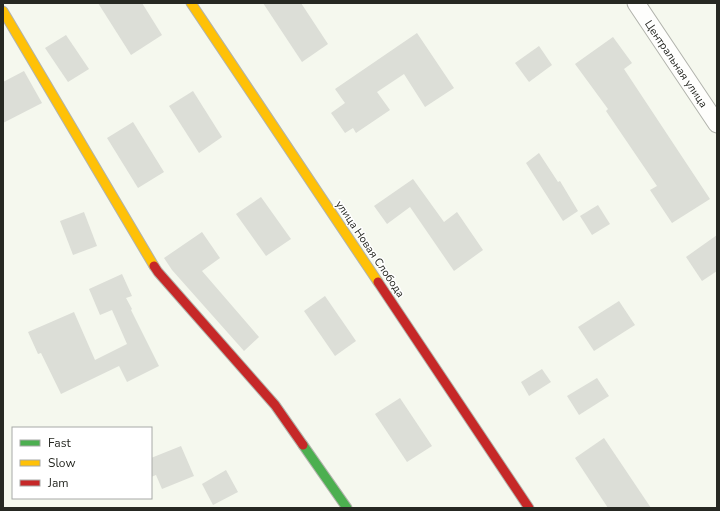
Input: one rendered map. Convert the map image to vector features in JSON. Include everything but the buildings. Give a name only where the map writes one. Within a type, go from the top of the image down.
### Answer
[{"type":"street","name":"улица Новая Слобода","points":[[191,3],[528,508]]},
{"type":"street","name":"Центральная улица","points":[[636,3],[717,124]]},
{"type":"street","points":[[3,11],[158,272],[275,405],[347,508]]},
{"type":"traffic: fast","points":[[303,445],[347,508]]},
{"type":"traffic: slow","points":[[191,3],[378,282]]},
{"type":"traffic: slow","points":[[3,11],[154,266]]},
{"type":"traffic: jam","points":[[154,266],[275,405],[303,445]]},
{"type":"traffic: jam","points":[[378,282],[529,508]]}]
